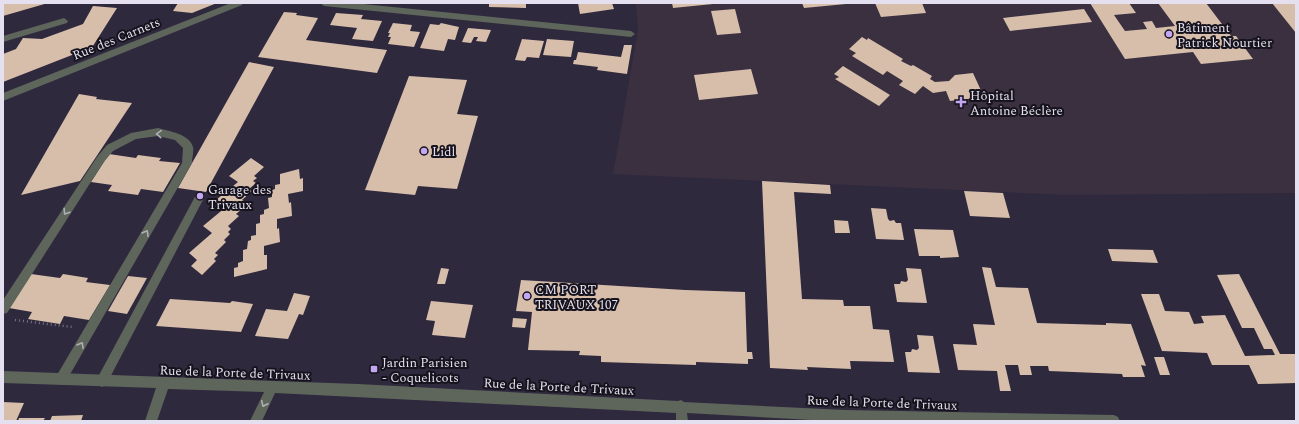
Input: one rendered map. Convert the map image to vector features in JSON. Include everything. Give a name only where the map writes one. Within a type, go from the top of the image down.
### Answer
[{"type":"street","name":"Rue des Carnets","points":[[3,97],[239,3]]},
{"type":"street","points":[[324,3],[631,34]]},
{"type":"street","points":[[3,39],[64,21]]},
{"type":"street","points":[[3,309],[100,160],[110,148],[134,136],[158,132],[178,137],[188,147],[187,163],[62,379]]},
{"type":"street","points":[[102,381],[200,196]]},
{"type":"street","name":"Rue de la Porte de Trivaux","points":[[3,376],[358,390],[681,406],[845,418],[1114,421]]},
{"type":"street","points":[[151,421],[164,383]]},
{"type":"street","points":[[256,421],[272,387]]},
{"type":"street","points":[[681,406],[682,421]]},
{"type":"path","points":[[10,320],[91,329]]},
{"type":"shaded area","name":"Hôpital Antoine Béclère","points":[[636,3],[1296,3],[1296,193],[1065,195],[613,174],[638,30]]},
{"type":"building","points":[[3,3],[48,3],[3,16]]},
{"type":"building","points":[[178,3],[217,3],[192,13],[173,11]]},
{"type":"building","points":[[489,3],[526,3],[526,8],[489,7]]},
{"type":"building","points":[[578,3],[612,3],[614,9],[580,14]]},
{"type":"building","points":[[672,3],[713,3],[713,4],[673,8]]},
{"type":"building","points":[[802,3],[846,3],[846,4],[804,8]]},
{"type":"building","points":[[875,3],[922,3],[926,13],[881,17]]},
{"type":"building","name":"Bâtiment Patrick Nourtier","points":[[1090,3],[1129,3],[1136,13],[1114,15],[1125,31],[1147,29],[1143,22],[1152,21],[1156,28],[1175,26],[1158,3],[1206,3],[1231,36],[1236,36],[1253,59],[1201,64],[1193,52],[1125,59]]},
{"type":"building","points":[[1272,3],[1296,3],[1296,33]]},
{"type":"building","points":[[93,6],[117,8],[91,49],[82,48],[78,54],[74,53],[3,82],[3,54],[16,49],[23,38],[42,39],[83,24]]},
{"type":"building","points":[[735,9],[741,33],[717,35],[711,11]]},
{"type":"building","points":[[1084,9],[1092,22],[1010,31],[1003,18]]},
{"type":"building","points":[[284,12],[297,13],[296,15],[318,18],[306,40],[387,50],[377,73],[258,57]]},
{"type":"building","points":[[336,13],[363,15],[361,19],[382,21],[373,41],[352,39],[357,28],[330,25]]},
{"type":"building","points":[[393,23],[412,25],[410,31],[420,32],[414,47],[388,44],[391,37],[388,37],[390,33],[388,33]]},
{"type":"building","points":[[441,23],[459,27],[455,40],[448,39],[444,51],[420,48],[430,24],[439,25]]},
{"type":"building","points":[[468,28],[491,30],[486,42],[476,41],[478,37],[474,37],[471,43],[462,42]]},
{"type":"building","points":[[862,37],[867,40],[868,38],[903,59],[901,61],[911,66],[913,65],[932,76],[930,79],[935,82],[949,81],[955,75],[973,73],[984,97],[950,101],[946,91],[933,93],[923,86],[915,94],[899,85],[903,81],[887,71],[883,75],[852,56],[856,53],[849,49]]},
{"type":"building","points":[[522,39],[544,41],[539,58],[527,57],[525,61],[515,60]]},
{"type":"building","points":[[547,39],[574,41],[571,57],[543,55]]},
{"type":"building","points":[[624,45],[632,45],[627,74],[597,70],[598,67],[573,64],[574,60],[576,60],[578,52],[621,57]]},
{"type":"building","points":[[249,62],[274,67],[206,192],[178,188]]},
{"type":"building","points":[[843,66],[890,95],[879,106],[835,79],[839,77],[834,74]]},
{"type":"building","points":[[751,69],[758,94],[699,100],[694,75]]},
{"type":"building","name":"Lidl","points":[[409,76],[467,80],[457,114],[478,116],[457,189],[418,186],[415,195],[365,190]]},
{"type":"building","points":[[79,94],[97,97],[96,99],[132,103],[80,181],[21,195]]},
{"type":"building","points":[[109,154],[136,158],[138,155],[161,158],[159,161],[180,163],[163,192],[141,189],[138,195],[108,191],[112,185],[91,182]]},
{"type":"building","points":[[251,158],[264,167],[254,176],[257,178],[253,181],[256,183],[249,189],[252,191],[242,200],[245,202],[241,206],[243,208],[236,214],[239,216],[228,226],[231,229],[228,232],[230,234],[224,240],[226,242],[215,253],[218,255],[214,259],[216,261],[202,275],[191,266],[197,260],[189,253],[212,233],[203,226],[226,207],[216,200],[238,182],[229,176]]},
{"type":"building","points":[[299,169],[300,179],[303,178],[303,191],[288,194],[289,203],[291,202],[292,216],[277,219],[277,229],[279,228],[280,242],[264,246],[264,255],[267,255],[267,269],[234,277],[234,268],[238,267],[238,263],[243,261],[243,250],[247,249],[248,241],[251,240],[251,236],[256,235],[256,224],[260,223],[260,215],[264,214],[264,210],[269,208],[268,198],[272,197],[272,190],[275,189],[275,185],[280,184],[280,174]]},
{"type":"building","points":[[762,181],[830,185],[831,194],[794,192],[802,299],[843,300],[844,306],[870,306],[873,329],[889,330],[894,362],[850,361],[851,369],[807,367],[808,370],[770,368]]},
{"type":"building","points":[[964,191],[1003,193],[1010,218],[970,216]]},
{"type":"building","points":[[871,208],[886,209],[888,219],[890,221],[894,220],[896,223],[901,223],[904,240],[876,239]]},
{"type":"building","points":[[834,220],[848,221],[850,233],[835,233]]},
{"type":"building","points":[[914,229],[953,230],[959,257],[940,258],[940,256],[919,256]]},
{"type":"building","points":[[1108,249],[1153,250],[1158,263],[1112,261]]},
{"type":"building","points":[[982,267],[991,268],[996,287],[1028,288],[1037,323],[1106,325],[1106,323],[1131,324],[1146,366],[1141,365],[1145,377],[1123,377],[1122,374],[1049,371],[1048,366],[1030,366],[1032,375],[1020,375],[1018,365],[1005,365],[1011,391],[1000,391],[997,371],[958,370],[953,344],[977,345],[973,324],[995,325]]},
{"type":"building","points":[[441,268],[449,269],[445,284],[437,284]]},
{"type":"building","points":[[906,268],[921,269],[927,303],[897,302],[894,284],[900,284],[901,281],[906,282],[908,280]]},
{"type":"building","points":[[31,274],[60,278],[63,274],[88,278],[86,282],[110,285],[89,320],[64,316],[60,324],[28,319],[32,312],[9,308]]},
{"type":"building","points":[[1239,274],[1280,354],[1296,354],[1296,383],[1258,384],[1249,365],[1212,365],[1207,353],[1162,351],[1141,294],[1159,294],[1165,311],[1189,312],[1194,324],[1204,323],[1201,316],[1225,315],[1245,356],[1275,355],[1272,349],[1264,349],[1254,328],[1242,328],[1217,275]]},
{"type":"building","points":[[128,276],[147,278],[127,314],[108,311]]},
{"type":"building","points":[[521,280],[685,290],[745,292],[747,352],[752,352],[753,359],[748,359],[748,364],[696,362],[696,365],[601,362],[601,356],[579,355],[580,351],[528,350],[532,312],[516,311]]},
{"type":"building","points":[[294,293],[310,296],[303,315],[299,314],[288,339],[255,336],[266,309],[287,311]]},
{"type":"building","points":[[170,299],[230,303],[232,301],[253,304],[241,332],[156,326]]},
{"type":"building","points":[[431,301],[473,305],[465,338],[432,335],[435,321],[426,320]]},
{"type":"building","points":[[513,318],[527,319],[525,328],[512,327]]},
{"type":"building","points":[[917,335],[933,336],[940,373],[908,372],[905,352],[911,352],[912,349],[917,350],[919,348]]},
{"type":"building","points":[[1154,357],[1164,357],[1170,375],[1160,375]]},
{"type":"building","points":[[3,402],[24,403],[16,421],[3,421]]},
{"type":"building","points":[[83,415],[81,421],[50,421],[52,416]]},
{"type":"building","points":[[19,418],[45,418],[43,421],[18,421]]},
{"type":"place","name":"Bâtiment Patrick Nourtier","points":[[1169,34]]},
{"type":"place","name":"Hôpital Antoine Béclère","points":[[961,102]]},
{"type":"place","name":"Lidl","points":[[424,151]]},
{"type":"place","name":"Garage des Trivaux","points":[[200,196]]},
{"type":"place","name":"CM PORT TRIVAUX 107","points":[[527,296]]},
{"type":"place","name":"Jardin Parisien - Coquelicots","points":[[374,369]]}]
